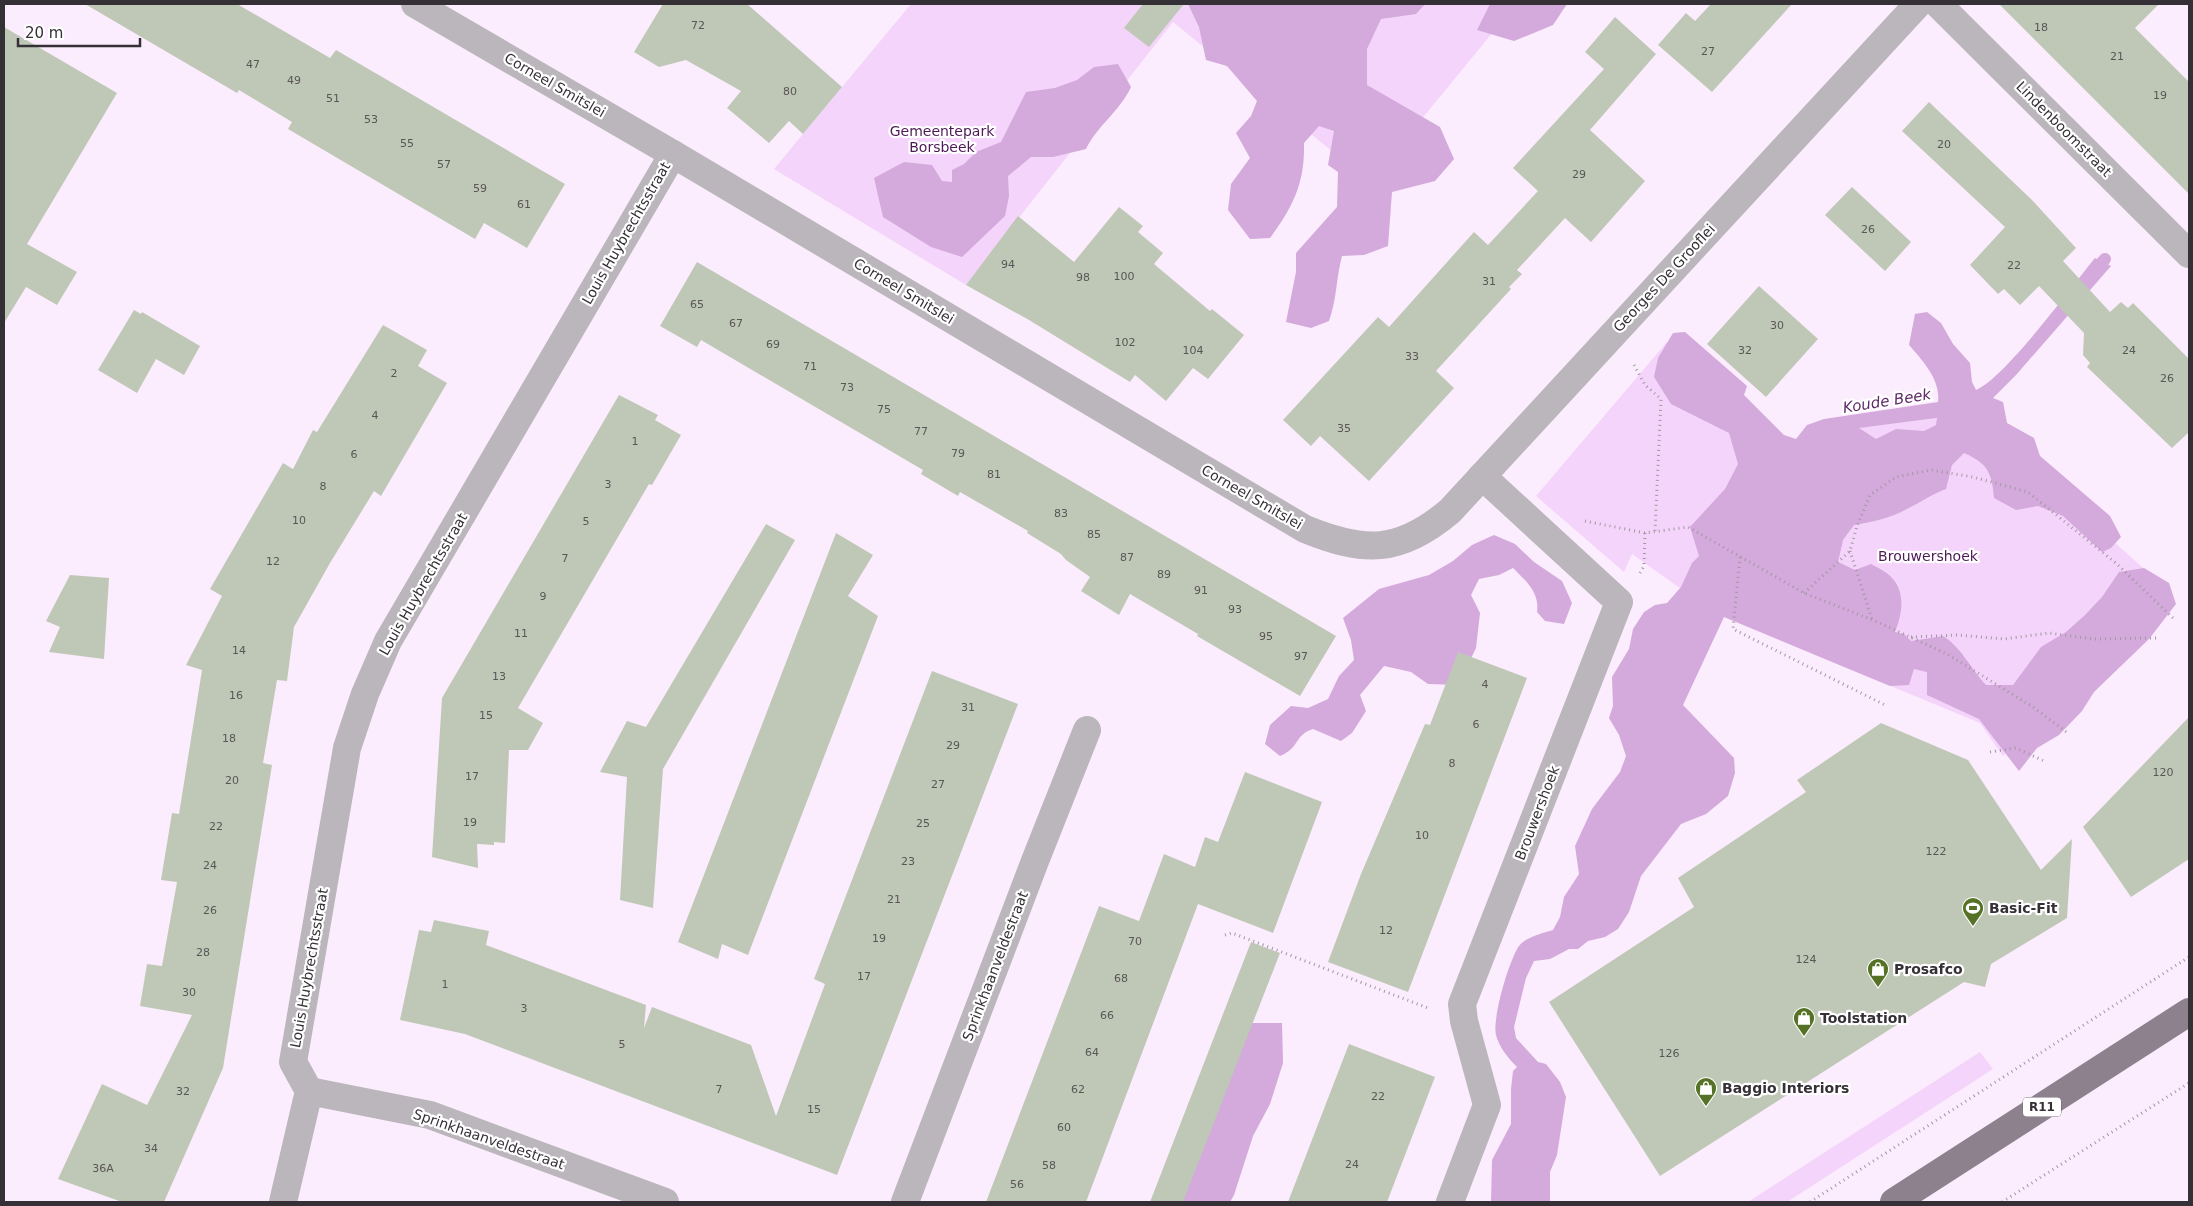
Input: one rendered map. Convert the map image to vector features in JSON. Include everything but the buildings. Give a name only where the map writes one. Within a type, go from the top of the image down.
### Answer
[{"type":"main road","name":"R11","points":[[1894,1202],[2189,1012]]},
{"type":"street","name":"Corneel Smitslei","points":[[415,4],[673,154],[1305,528],[1337,542],[1372,546],[1402,541]]},
{"type":"street","name":"Georges De Grooflei","points":[[1402,541],[1428,529],[1450,511],[1918,4]]},
{"type":"street","name":"Lindenboomstraat","points":[[1938,4],[2189,254]]},
{"type":"street","name":"Louis Huybrechtsstraat","points":[[309,1091],[293,1062],[347,748],[365,694],[388,641],[673,154]]},
{"type":"street","name":"Brouwershoek","points":[[1450,1202],[1487,1105],[1464,1021],[1462,1004],[1619,602],[1482,476]]},
{"type":"street","name":"Sprinkhaanveldestraat","points":[[906,1202],[1035,861],[1087,730]]},
{"type":"street","points":[[283,1202],[309,1091]]},
{"type":"street","name":"Sprinkhaanveldestraat","points":[[309,1091],[430,1116],[665,1202]]},
{"type":"path","points":[[1645,385],[1661,399],[1655,532]]},
{"type":"path","points":[[1804,593],[1850,551],[1857,526],[1870,495],[1896,477],[1931,470],[1973,477],[2028,492],[2117,564],[2176,620]]},
{"type":"path","points":[[1594,523],[1645,533],[1688,527],[1804,593],[1873,620],[1947,654],[2033,706],[2069,734]]},
{"type":"path","points":[[1850,551],[1873,620]]},
{"type":"path","points":[[1738,556],[1733,629],[1887,706]]},
{"type":"path","points":[[1911,637],[1958,635],[2004,639],[2026,634],[2048,633],[2093,639],[2159,638]]},
{"type":"path","points":[[1990,752],[2016,748],[2044,760]]},
{"type":"path","points":[[1225,935],[1232,933],[1464,1021]]},
{"type":"path","points":[[1810,1202],[2189,957]]},
{"type":"path","points":[[2002,1202],[2189,1083]]},
{"type":"green space","name":"Gemeentepark Borsbeek","points":[[911,4],[1516,4],[1370,182],[1173,22],[966,285],[774,169]]},
{"type":"green space","name":"Brouwershoek","points":[[1667,342],[1791,445],[1858,428],[1963,415],[1969,412],[2161,584],[2003,756],[1980,723],[1715,613],[1632,554],[1624,572],[1536,496]]},
{"type":"green space","points":[[1980,1052],[1993,1069],[1787,1202],[1748,1202]]},
{"type":"shaded area","points":[[1188,4],[1425,4],[1416,14],[1381,19],[1367,49],[1367,85],[1440,127],[1454,159],[1435,181],[1392,192],[1388,246],[1364,255],[1342,256],[1334,304],[1329,321],[1311,328],[1286,322],[1296,272],[1296,253],[1337,207],[1338,172],[1328,165],[1334,131],[1319,126],[1304,143],[1300,182],[1285,216],[1270,238],[1250,239],[1228,210],[1231,184],[1250,158],[1236,133],[1251,116],[1257,101],[1227,66],[1206,60],[1199,27]]},
{"type":"shaded area","points":[[1490,4],[1567,4],[1553,25],[1514,41],[1477,30]]},
{"type":"shaded area","points":[[1118,64],[1131,87],[1121,104],[1096,133],[1086,149],[1053,157],[1031,157],[1008,176],[1009,196],[1005,216],[962,257],[931,247],[883,217],[874,178],[904,162],[932,165],[942,181],[952,182],[952,170],[964,164],[976,152],[1001,142],[1026,92],[1055,88],[1077,80],[1094,67]]},
{"type":"shaded area","points":[[2095,258],[2111,266],[2016,375],[1993,398],[2003,402],[2007,423],[2034,438],[2040,456],[2110,516],[2121,537],[2111,548],[2102,552],[2063,516],[2038,506],[2016,510],[1994,498],[1992,481],[1987,470],[1978,461],[1964,453],[1952,465],[1946,489],[1894,515],[1854,525],[1843,540],[1838,562],[1855,570],[1871,564],[1888,574],[1896,584],[1901,597],[1901,611],[1895,632],[1904,634],[1911,641],[1943,636],[1961,652],[1986,685],[2013,685],[2041,647],[2066,632],[2085,615],[2102,597],[2119,572],[2144,568],[2169,583],[2176,604],[2149,639],[2094,692],[2082,711],[2059,735],[2037,748],[2019,771],[1979,719],[1927,695],[1927,672],[1914,669],[1909,685],[1890,686],[1724,617],[1683,705],[1734,758],[1735,773],[1728,796],[1706,814],[1681,824],[1641,876],[1629,912],[1618,929],[1605,937],[1588,941],[1578,949],[1569,949],[1550,959],[1534,961],[1526,978],[1514,1027],[1516,1038],[1538,1062],[1546,1064],[1560,1082],[1566,1097],[1557,1155],[1550,1172],[1550,1202],[1491,1202],[1492,1160],[1511,1124],[1511,1089],[1513,1071],[1517,1067],[1499,1044],[1495,1027],[1506,976],[1515,953],[1522,943],[1553,930],[1560,917],[1564,897],[1579,874],[1575,846],[1592,809],[1620,772],[1626,756],[1619,735],[1609,718],[1613,706],[1612,677],[1629,649],[1633,629],[1644,612],[1655,605],[1667,603],[1681,587],[1692,563],[1699,556],[1690,527],[1725,489],[1738,464],[1729,433],[1671,404],[1654,377],[1658,358],[1673,333],[1685,332],[1747,386],[1744,395],[1784,435],[1796,439],[1807,425],[1824,419],[1938,402],[1937,386],[1930,371],[1909,345],[1915,314],[1927,312],[1941,323],[1953,344],[1970,363],[1972,382],[1976,390],[2004,368],[2055,309]],"holes":[[[1937,418],[1936,425],[1924,431],[1896,429],[1876,439],[1859,428]]]},
{"type":"shaded area","points":[[1494,535],[1515,544],[1534,562],[1562,581],[1572,603],[1564,624],[1545,621],[1537,612],[1536,599],[1531,588],[1513,568],[1499,575],[1479,579],[1471,595],[1480,613],[1476,648],[1458,685],[1428,684],[1411,672],[1384,666],[1360,695],[1366,711],[1352,733],[1341,741],[1313,729],[1303,735],[1291,749],[1280,756],[1265,744],[1270,725],[1291,706],[1308,708],[1328,699],[1339,676],[1354,660],[1351,640],[1343,618],[1379,589],[1429,575],[1453,561],[1472,545]]},
{"type":"shaded area","points":[[1241,1023],[1282,1023],[1283,1063],[1270,1104],[1253,1136],[1234,1195],[1230,1202],[1167,1202]]},
{"type":"waterway","name":"Koude Beek","points":[[2092,274],[2105,259]]},
{"type":"waterway","name":"Koude Beek","points":[[1718,570],[1730,545],[1744,536]]},
{"type":"waterway","points":[[1530,1172],[1533,1202]]},
{"type":"place","name":"Basic-Fit","points":[[1973,927]]},
{"type":"place","name":"Prosafco","points":[[1878,988]]},
{"type":"place","name":"Toolstation","points":[[1804,1037]]},
{"type":"place","name":"Baggio Interiors","points":[[1706,1107]]}]
